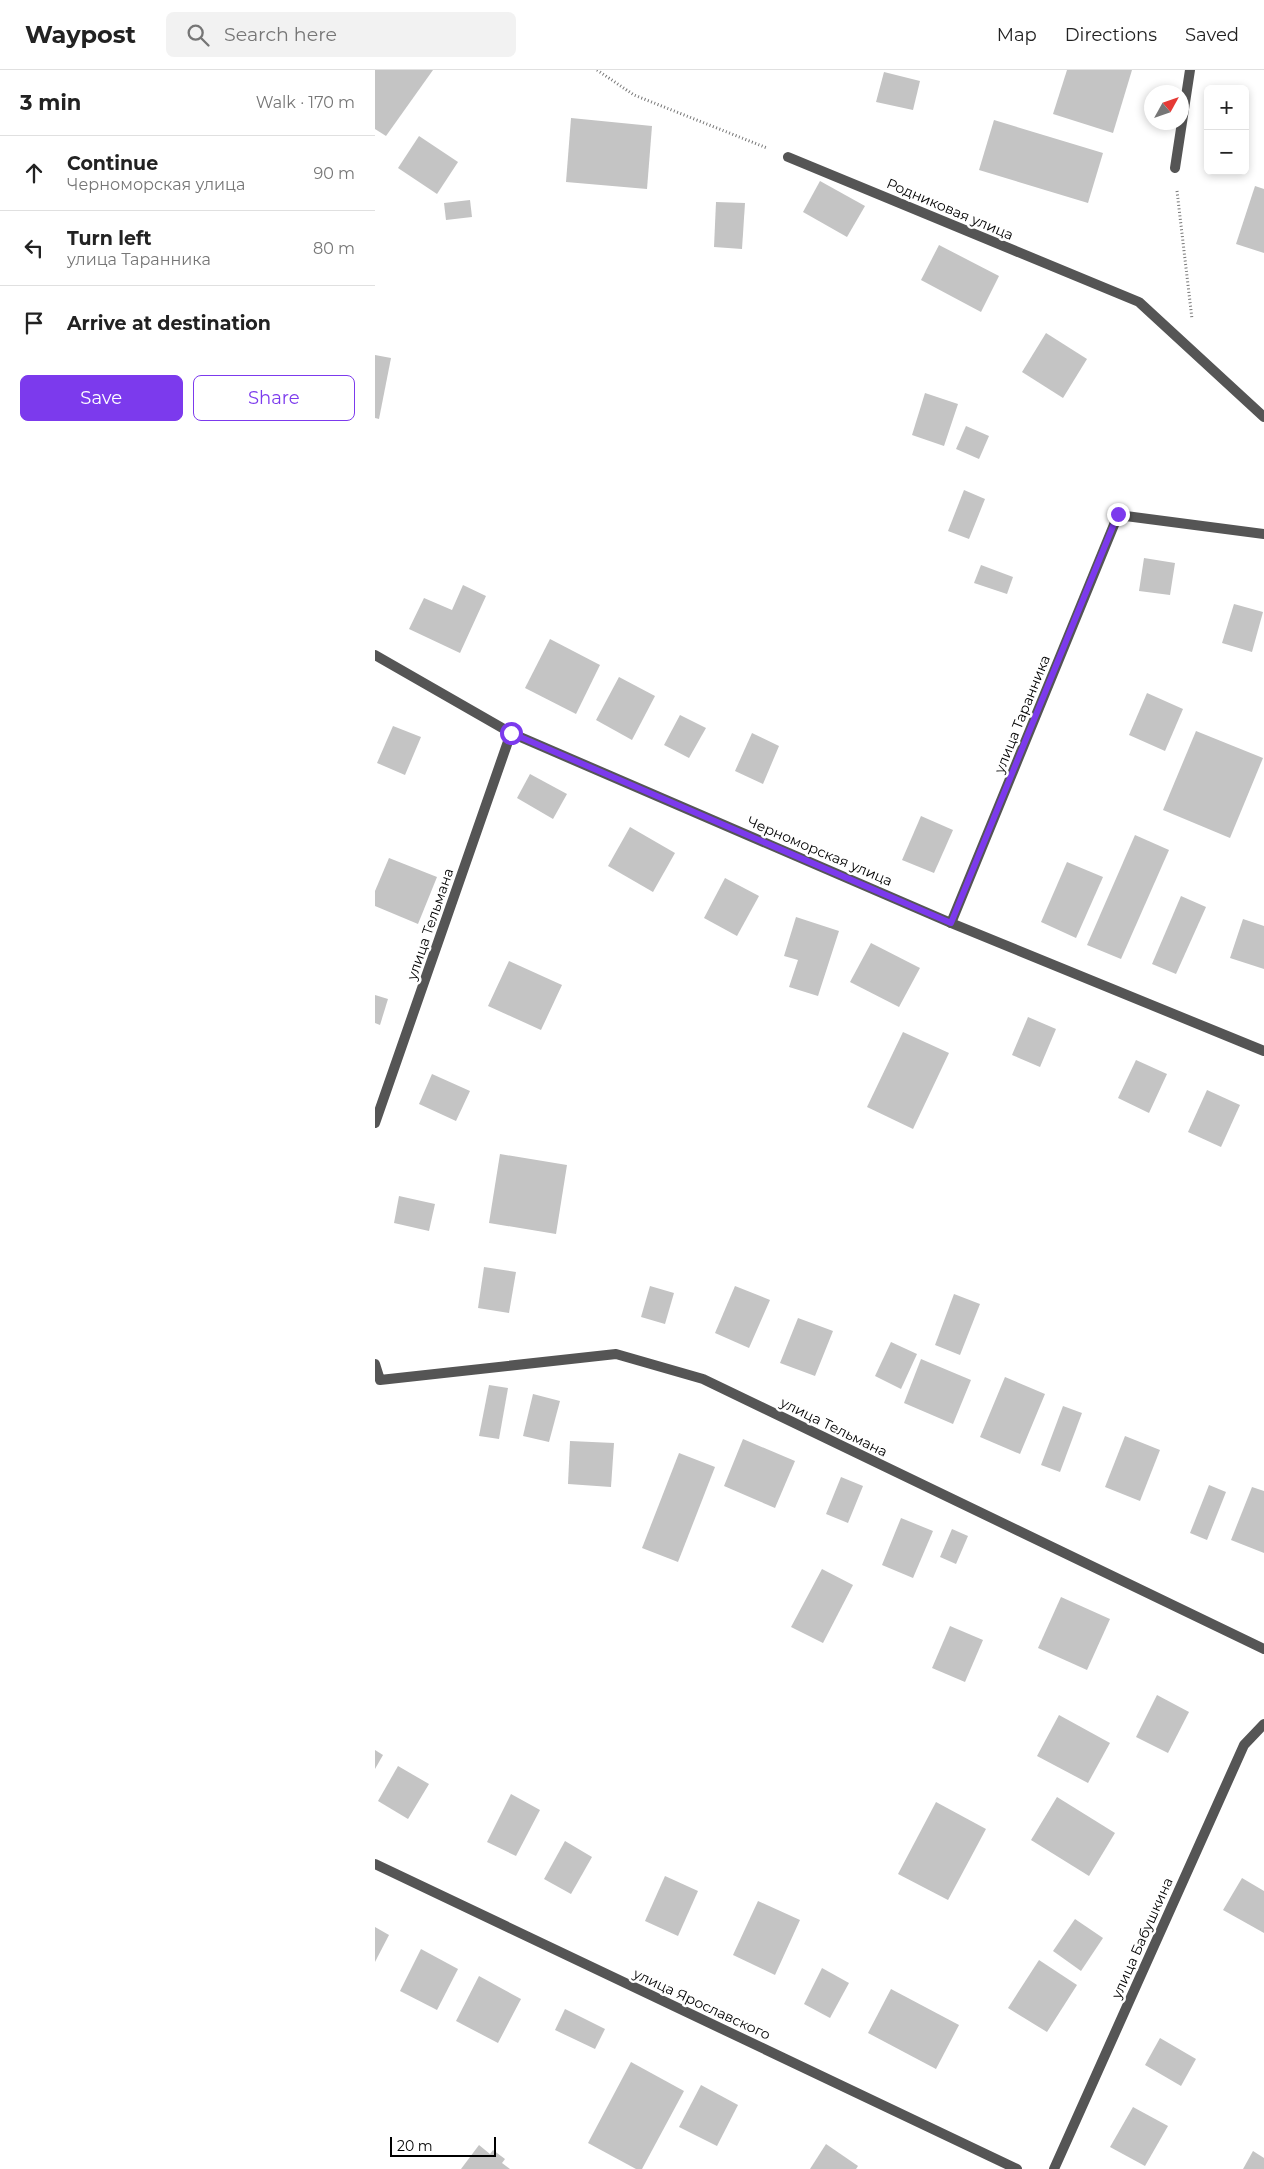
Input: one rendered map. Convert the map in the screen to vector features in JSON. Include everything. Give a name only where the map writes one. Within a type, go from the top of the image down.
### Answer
[{"type":"street","points":[[1175,168],[1190,70]]},
{"type":"street","name":"Родниковая улица","points":[[788,156],[1139,302],[1264,417]]},
{"type":"street","name":"улица Таранника","points":[[951,923],[1118,514],[1264,534]]},
{"type":"street","name":"Черноморская улица","points":[[375,655],[511,733],[951,923],[1264,1051]]},
{"type":"street","name":"улица Тельмана","points":[[375,1123],[511,733]]},
{"type":"street","name":"улица Тельмана","points":[[375,1364],[380,1380],[617,1354],[703,1379],[1264,1649]]},
{"type":"street","name":"улица Бабушкина","points":[[1054,2169],[1244,1746],[1264,1724]]},
{"type":"street","name":"улица Ярославского","points":[[375,1864],[1017,2169]]},
{"type":"path","points":[[597,70],[634,95],[788,156]]},
{"type":"path","points":[[1175,168],[1196,355]]},
{"type":"building","points":[[375,70],[433,70],[386,136],[375,129]]},
{"type":"building","points":[[1067,70],[1132,70],[1113,133],[1053,114]]},
{"type":"building","points":[[884,72],[920,81],[913,110],[876,102]]},
{"type":"building","points":[[571,118],[652,126],[647,189],[566,182]]},
{"type":"building","points":[[994,120],[1103,153],[1088,203],[979,170]]},
{"type":"building","points":[[419,136],[458,162],[437,194],[398,168]]},
{"type":"building","points":[[820,181],[865,206],[847,237],[803,212]]},
{"type":"building","points":[[1255,186],[1264,189],[1264,253],[1236,244]]},
{"type":"building","points":[[470,200],[472,217],[446,220],[444,203]]},
{"type":"building","points":[[716,202],[745,203],[742,249],[714,247]]},
{"type":"building","points":[[939,245],[999,276],[981,312],[921,280]]},
{"type":"building","points":[[1046,333],[1087,359],[1063,398],[1022,372]]},
{"type":"building","points":[[375,355],[391,358],[379,419],[375,418]]},
{"type":"building","points":[[925,393],[958,404],[944,446],[912,435]]},
{"type":"building","points":[[966,426],[989,436],[979,459],[956,449]]},
{"type":"building","points":[[964,490],[985,499],[969,539],[948,531]]},
{"type":"building","points":[[1144,558],[1175,563],[1170,595],[1139,591]]},
{"type":"building","points":[[981,565],[1013,577],[1007,594],[974,583]]},
{"type":"building","points":[[463,585],[486,596],[460,653],[409,629],[424,598],[452,610]]},
{"type":"building","points":[[1234,604],[1263,612],[1252,652],[1222,643]]},
{"type":"building","points":[[550,639],[600,665],[576,714],[525,688]]},
{"type":"building","points":[[619,677],[655,696],[632,740],[596,720]]},
{"type":"building","points":[[1147,693],[1183,709],[1165,751],[1129,735]]},
{"type":"building","points":[[680,715],[706,728],[689,758],[664,745]]},
{"type":"building","points":[[393,726],[421,737],[405,775],[377,763]]},
{"type":"building","points":[[1196,731],[1263,758],[1230,838],[1163,810]]},
{"type":"building","points":[[752,733],[779,746],[763,784],[735,771]]},
{"type":"building","points":[[530,774],[567,794],[553,819],[517,798]]},
{"type":"building","points":[[921,816],[953,830],[934,873],[902,860]]},
{"type":"building","points":[[630,827],[675,853],[653,892],[608,866]]},
{"type":"building","points":[[1135,835],[1169,850],[1121,959],[1087,945]]},
{"type":"building","points":[[389,858],[437,877],[418,924],[375,906],[375,891]]},
{"type":"building","points":[[1067,862],[1103,877],[1076,938],[1041,922]]},
{"type":"building","points":[[725,878],[759,896],[737,936],[704,918]]},
{"type":"building","points":[[1181,896],[1206,907],[1176,974],[1152,964]]},
{"type":"building","points":[[796,917],[839,931],[818,996],[789,987],[798,960],[784,956]]},
{"type":"building","points":[[1243,919],[1264,926],[1264,969],[1230,958]]},
{"type":"building","points":[[871,943],[920,968],[899,1007],[850,982]]},
{"type":"building","points":[[509,961],[562,985],[541,1030],[488,1006]]},
{"type":"building","points":[[375,995],[388,999],[380,1025],[375,1023]]},
{"type":"building","points":[[1028,1017],[1056,1029],[1040,1067],[1012,1055]]},
{"type":"building","points":[[903,1032],[949,1053],[913,1129],[867,1107]]},
{"type":"building","points":[[1136,1060],[1167,1074],[1149,1113],[1118,1098]]},
{"type":"building","points":[[432,1074],[470,1091],[456,1121],[419,1104]]},
{"type":"building","points":[[1207,1090],[1240,1105],[1221,1147],[1188,1132]]},
{"type":"building","points":[[500,1154],[567,1165],[556,1234],[489,1223]]},
{"type":"building","points":[[399,1196],[435,1204],[429,1231],[394,1223]]},
{"type":"building","points":[[484,1267],[516,1272],[509,1313],[478,1308]]},
{"type":"building","points":[[650,1286],[674,1293],[665,1324],[641,1317]]},
{"type":"building","points":[[735,1286],[770,1300],[749,1348],[715,1333]]},
{"type":"building","points":[[954,1294],[980,1304],[960,1355],[935,1345]]},
{"type":"building","points":[[798,1318],[833,1331],[815,1376],[780,1363]]},
{"type":"building","points":[[891,1342],[917,1354],[901,1389],[875,1376]]},
{"type":"building","points":[[921,1359],[971,1380],[953,1424],[904,1403]]},
{"type":"building","points":[[1005,1377],[1045,1394],[1020,1454],[980,1437]]},
{"type":"building","points":[[489,1385],[508,1388],[499,1439],[479,1436]]},
{"type":"building","points":[[533,1394],[560,1401],[549,1442],[523,1436]]},
{"type":"building","points":[[1063,1406],[1082,1413],[1060,1472],[1041,1465]]},
{"type":"building","points":[[1125,1436],[1160,1450],[1140,1501],[1105,1487]]},
{"type":"building","points":[[743,1439],[795,1461],[775,1508],[724,1486]]},
{"type":"building","points":[[570,1441],[614,1443],[611,1487],[568,1484]]},
{"type":"building","points":[[679,1453],[715,1467],[678,1562],[642,1548]]},
{"type":"building","points":[[841,1477],[863,1486],[848,1523],[826,1514]]},
{"type":"building","points":[[1209,1485],[1226,1492],[1207,1540],[1190,1533]]},
{"type":"building","points":[[1252,1487],[1264,1491],[1264,1553],[1231,1540]]},
{"type":"building","points":[[901,1518],[933,1531],[913,1578],[882,1565]]},
{"type":"building","points":[[952,1529],[968,1536],[956,1564],[940,1557]]},
{"type":"building","points":[[822,1569],[853,1585],[823,1643],[791,1627]]},
{"type":"building","points":[[1061,1597],[1110,1619],[1087,1670],[1038,1648]]},
{"type":"building","points":[[950,1626],[983,1640],[965,1682],[932,1668]]},
{"type":"building","points":[[1157,1695],[1189,1712],[1168,1753],[1136,1737]]},
{"type":"building","points":[[1059,1715],[1110,1743],[1088,1783],[1037,1756]]},
{"type":"building","points":[[375,1750],[383,1755],[375,1769]]},
{"type":"building","points":[[398,1766],[429,1784],[408,1819],[378,1801]]},
{"type":"building","points":[[511,1794],[540,1810],[516,1856],[487,1842]]},
{"type":"building","points":[[1057,1797],[1115,1833],[1089,1876],[1031,1840]]},
{"type":"building","points":[[936,1802],[986,1829],[948,1900],[898,1874]]},
{"type":"building","points":[[565,1841],[592,1857],[571,1894],[544,1879]]},
{"type":"building","points":[[665,1876],[698,1891],[678,1936],[645,1921]]},
{"type":"building","points":[[1242,1878],[1264,1891],[1264,1933],[1223,1910]]},
{"type":"building","points":[[758,1901],[800,1920],[775,1975],[733,1955]]},
{"type":"building","points":[[1075,1919],[1103,1938],[1081,1971],[1053,1951]]},
{"type":"building","points":[[375,1927],[389,1935],[375,1962]]},
{"type":"building","points":[[421,1949],[458,1969],[437,2010],[400,1991]]},
{"type":"building","points":[[1039,1960],[1077,1985],[1047,2032],[1008,2008]]},
{"type":"building","points":[[822,1968],[849,1983],[830,2018],[804,2004]]},
{"type":"building","points":[[479,1976],[521,1999],[498,2043],[456,2021]]},
{"type":"building","points":[[891,1989],[959,2025],[936,2069],[868,2033]]},
{"type":"building","points":[[565,2009],[605,2029],[595,2049],[555,2030]]},
{"type":"building","points":[[1160,2038],[1196,2059],[1181,2086],[1145,2065]]},
{"type":"building","points":[[631,2062],[684,2091],[642,2169],[636,2169],[588,2143]]},
{"type":"building","points":[[701,2085],[738,2105],[717,2146],[679,2127]]},
{"type":"building","points":[[1133,2107],[1168,2126],[1145,2166],[1110,2147]]},
{"type":"building","points":[[826,2144],[858,2166],[856,2169],[810,2169]]},
{"type":"building","points":[[479,2145],[490,2154],[493,2150],[505,2159],[502,2163],[510,2169],[461,2169]]},
{"type":"building","points":[[1253,2151],[1264,2158],[1264,2169],[1243,2169]]},
{"type":"route","points":[[511,733],[951,923],[1118,514]]}]
